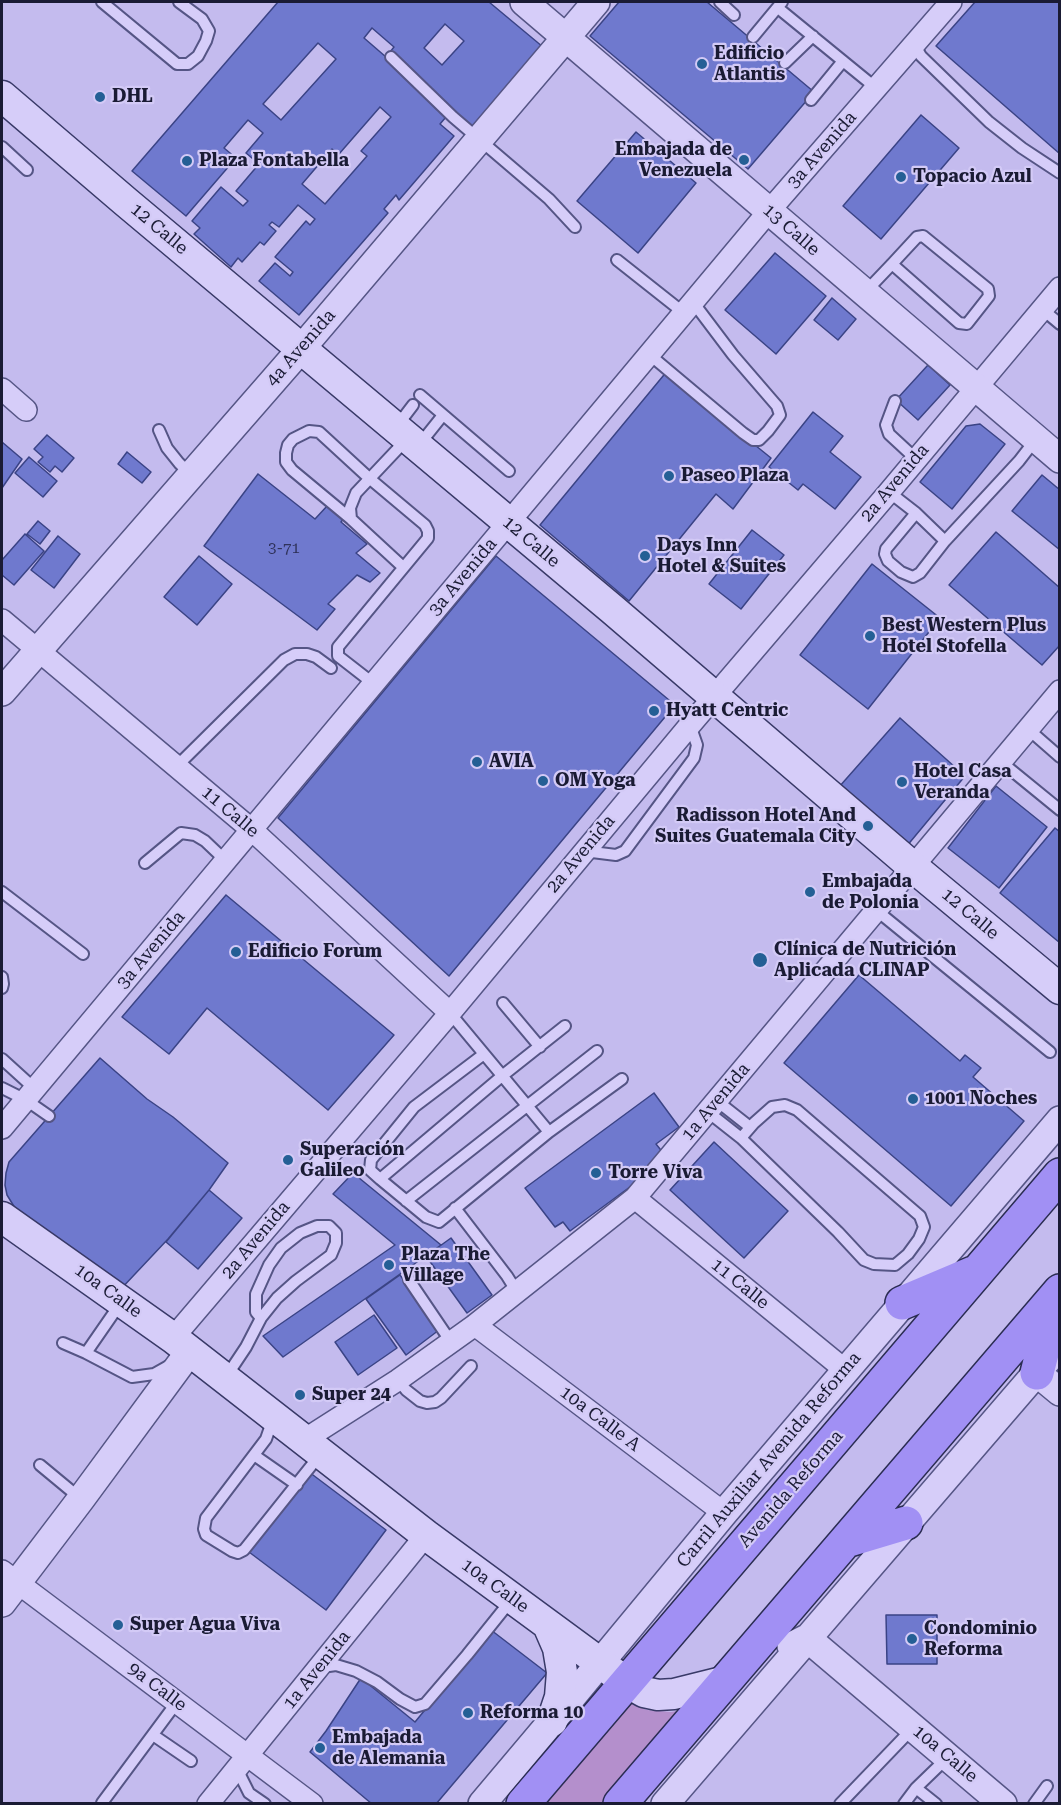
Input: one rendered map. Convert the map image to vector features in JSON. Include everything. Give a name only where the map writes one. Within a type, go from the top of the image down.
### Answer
[{"type":"main road","name":"12 Calle","points":[[2,96],[301,349],[408,429],[508,523],[1059,989]]},
{"type":"main road","name":"Avenida Reforma","points":[[523,1803],[1059,1175]]},
{"type":"main road","name":"10a Calle","points":[[2,1217],[30,1230],[179,1351],[225,1378],[426,1535],[626,1682],[644,1692],[658,1695],[674,1694],[726,1681]]},
{"type":"main road","points":[[902,1303],[977,1272]]},
{"type":"main road","points":[[1048,1382],[1058,1293]]},
{"type":"main road","points":[[620,1803],[1058,1293]]},
{"type":"main road","points":[[846,1541],[906,1523]]},
{"type":"main road","points":[[548,1625],[558,1648],[562,1672],[560,1697],[552,1721]]},
{"type":"street","name":"13 Calle","points":[[524,2],[1059,459]]},
{"type":"street","name":"4a Avenida","points":[[2,692],[301,349],[596,2]]},
{"type":"street","name":"3a Avenida","points":[[2,1128],[769,211],[951,2]]},
{"type":"street","name":"2a Avenida","points":[[7,1586],[81,1499],[179,1351],[450,1013],[1059,288]]},
{"type":"street","points":[[2,389],[26,410]]},
{"type":"street","name":"11 Calle","points":[[2,620],[252,830],[450,1013]]},
{"type":"street","name":"1a Avenida","points":[[313,1447],[398,1380],[517,1293],[636,1198],[1059,691]]},
{"type":"street","name":"Carril Auxiliar Avenida Reforma","points":[[482,1803],[724,1513],[1059,1120]]},
{"type":"street","name":"11 Calle","points":[[636,1198],[845,1370]]},
{"type":"street","name":"10a Calle A","points":[[475,1325],[724,1513]]},
{"type":"street","points":[[664,1803],[906,1523],[1048,1382],[1059,1346]]},
{"type":"street","name":"1a Avenida","points":[[208,1803],[426,1535]]},
{"type":"street","name":"9a Calle","points":[[7,1586],[177,1702],[242,1762],[312,1803]]},
{"type":"street","name":"10a Calle","points":[[726,1681],[807,1638],[1003,1803]]},
{"type":"lane","points":[[102,2],[177,64],[188,63],[198,56],[206,41],[208,31],[202,19],[179,2]]},
{"type":"lane","points":[[720,2],[734,15]]},
{"type":"lane","points":[[753,37],[780,5],[813,36],[876,88]]},
{"type":"lane","points":[[784,63],[813,36]]},
{"type":"lane","points":[[914,44],[921,56],[989,122],[1059,173]]},
{"type":"lane","points":[[391,57],[479,139],[549,199],[575,227]]},
{"type":"lane","points":[[811,100],[843,61]]},
{"type":"lane","points":[[2,147],[27,170]]},
{"type":"lane","points":[[865,293],[917,237],[923,236],[988,289],[989,296],[967,324],[959,323],[892,264]]},
{"type":"lane","points":[[617,260],[689,307],[777,405],[780,415],[759,440],[753,440],[650,355]]},
{"type":"lane","points":[[1042,309],[1059,324]]},
{"type":"lane","points":[[420,395],[509,471]]},
{"type":"lane","points":[[896,401],[886,425],[889,434],[916,459]]},
{"type":"lane","points":[[351,519],[350,508],[353,498],[408,429],[443,415]]},
{"type":"lane","points":[[159,430],[167,448],[191,475]]},
{"type":"lane","points":[[374,684],[339,656],[338,647],[428,538],[428,531],[425,525],[319,432],[309,430],[293,439],[285,453],[286,462],[292,470],[351,519],[403,567]]},
{"type":"lane","points":[[916,513],[886,549],[885,554],[888,561],[901,572],[913,577],[920,573],[945,541],[1019,461],[1036,439]]},
{"type":"lane","points":[[889,492],[916,513],[945,541]]},
{"type":"lane","points":[[177,766],[284,660],[295,654],[307,654],[332,668]]},
{"type":"lane","points":[[584,851],[616,855],[625,851],[694,758],[697,745],[690,725]]},
{"type":"lane","points":[[1028,729],[1059,757]]},
{"type":"lane","points":[[1000,761],[1059,810]]},
{"type":"lane","points":[[145,863],[182,833],[195,835],[226,861]]},
{"type":"lane","points":[[2,892],[83,954]]},
{"type":"lane","points":[[876,910],[1050,1052]]},
{"type":"lane","points":[[2,977],[2,988]]},
{"type":"lane","points":[[503,1003],[540,1047]]},
{"type":"lane","points":[[450,1013],[549,1132]]},
{"type":"lane","points":[[380,1179],[565,1026]]},
{"type":"lane","points":[[406,1201],[597,1051]]},
{"type":"lane","points":[[484,1054],[414,1107],[371,1160],[370,1170],[426,1217],[439,1222],[549,1132],[622,1079]]},
{"type":"lane","points":[[2,1059],[49,1116]]},
{"type":"lane","points":[[2,1088],[30,1095]]},
{"type":"lane","points":[[712,1107],[741,1138],[838,1232],[864,1260],[874,1264],[895,1265],[920,1239],[924,1227],[920,1216],[797,1110],[785,1105],[772,1107],[741,1138]]},
{"type":"lane","points":[[712,1107],[750,1127]]},
{"type":"lane","points":[[455,1208],[507,1276],[517,1293]]},
{"type":"lane","points":[[225,1378],[246,1347],[261,1318],[277,1298],[331,1255],[336,1243],[336,1233],[329,1226],[317,1226],[300,1233],[281,1248],[269,1264],[256,1294],[256,1312],[261,1318]]},
{"type":"lane","points":[[409,1280],[451,1342]]},
{"type":"lane","points":[[86,1353],[113,1314]]},
{"type":"lane","points":[[63,1343],[132,1377],[154,1374],[179,1351]]},
{"type":"lane","points":[[398,1380],[420,1401],[435,1402],[471,1366]]},
{"type":"lane","points":[[274,1417],[266,1439],[206,1518],[204,1528],[206,1535],[232,1551],[238,1553],[244,1550],[297,1485],[313,1447]]},
{"type":"lane","points":[[254,1455],[297,1485]]},
{"type":"lane","points":[[40,1465],[81,1499]]},
{"type":"lane","points":[[319,1667],[336,1665],[356,1671],[415,1707],[425,1704],[512,1599]]},
{"type":"lane","points":[[102,1803],[177,1702]]},
{"type":"lane","points":[[840,1803],[914,1728]]},
{"type":"lane","points":[[153,1735],[191,1761]]},
{"type":"lane","points":[[904,1803],[948,1757]]},
{"type":"lane","points":[[242,1762],[249,1793],[265,1803]]},
{"type":"lane","points":[[1034,1803],[1047,1786]]},
{"type":"lane","points":[[916,1788],[936,1803]]},
{"type":"shaded area","points":[[630,1703],[647,1710],[671,1712],[702,1707],[636,1803],[540,1804]]},
{"type":"building","name":"Plaza Fontabella","points":[[278,2],[489,2],[543,47],[473,128],[452,110],[440,124],[454,136],[399,200],[396,195],[384,209],[388,213],[299,315],[259,281],[275,263],[290,276],[293,272],[275,257],[306,221],[310,225],[315,219],[298,205],[279,227],[272,222],[269,225],[276,231],[264,245],[260,242],[242,262],[238,258],[231,267],[194,234],[200,228],[192,221],[221,187],[243,206],[248,201],[236,191],[259,164],[246,153],[263,133],[248,120],[224,148],[236,158],[186,216],[132,171]],"holes":[[[445,24],[464,41],[442,65],[424,48]],[[372,28],[394,47],[386,57],[364,38]],[[318,43],[336,59],[281,120],[263,104]],[[380,107],[391,117],[361,151],[367,156],[325,204],[302,184],[332,149],[339,154]]]},
{"type":"building","name":"Edificio Atlantis","points":[[619,2],[707,2],[814,92],[748,169],[590,36]]},
{"type":"building","points":[[975,2],[1060,2],[1060,154],[936,46]]},
{"type":"building","name":"Topacio Azul","points":[[921,115],[959,148],[881,239],[843,206]]},
{"type":"building","points":[[636,132],[696,183],[638,253],[577,201]]},
{"type":"building","points":[[775,253],[826,296],[776,354],[725,310]]},
{"type":"building","points":[[832,298],[856,319],[838,340],[814,320]]},
{"type":"building","points":[[928,365],[950,385],[918,420],[896,400]]},
{"type":"building","name":"Paseo Plaza","points":[[668,370],[667,374],[771,458],[733,509],[716,494],[629,601],[540,525]]},
{"type":"building","points":[[813,412],[843,436],[830,452],[861,477],[835,509],[803,484],[798,490],[769,467]]},
{"type":"building","points":[[980,424],[1005,444],[952,509],[920,482],[966,426]]},
{"type":"building","points":[[47,435],[74,458],[62,472],[55,466],[50,472],[38,462],[43,457],[34,449]]},
{"type":"building","points":[[2,442],[22,459],[2,488]]},
{"type":"building","points":[[127,452],[151,472],[142,483],[118,464]]},
{"type":"building","points":[[29,457],[57,481],[43,497],[15,473]]},
{"type":"building","points":[[258,474],[315,519],[328,505],[344,518],[341,522],[367,544],[356,553],[380,573],[370,582],[357,575],[328,604],[335,609],[317,630],[204,546]]},
{"type":"building","points":[[1042,475],[1060,490],[1060,550],[1012,511]]},
{"type":"building","points":[[38,521],[50,531],[40,544],[27,534]]},
{"type":"building","points":[[752,530],[784,555],[741,609],[709,584]]},
{"type":"building","points":[[996,532],[1060,588],[1060,645],[1042,665],[949,585]]},
{"type":"building","points":[[25,534],[44,551],[14,585],[2,575],[2,560]]},
{"type":"building","points":[[58,536],[80,554],[54,588],[31,570]]},
{"type":"building","points":[[199,556],[232,584],[197,625],[164,597]]},
{"type":"building","name":"AVIA","points":[[496,556],[675,705],[449,976],[278,818]]},
{"type":"building","name":"Best Western Plus Hotel Stofella","points":[[872,564],[940,618],[868,709],[800,655]]},
{"type":"building","name":"Hotel Casa Veranda","points":[[900,718],[965,776],[906,847],[839,787]]},
{"type":"building","points":[[996,786],[1047,827],[999,888],[948,848]]},
{"type":"building","points":[[1055,828],[1060,832],[1060,943],[1000,893]]},
{"type":"building","name":"Edificio Forum","points":[[226,895],[394,1035],[328,1110],[207,1008],[169,1054],[122,1017]]},
{"type":"building","name":"1001 Noches","points":[[859,975],[960,1061],[965,1055],[981,1068],[973,1077],[1024,1121],[951,1206],[784,1063]]},
{"type":"building","points":[[100,1058],[147,1099],[173,1117],[228,1163],[209,1190],[168,1239],[119,1291],[15,1208],[7,1195],[5,1185],[9,1162]]},
{"type":"building","name":"Torre Viva","points":[[654,1093],[679,1127],[656,1144],[668,1159],[570,1231],[563,1222],[555,1227],[525,1188]]},
{"type":"building","points":[[714,1142],[788,1211],[744,1258],[670,1190]]},
{"type":"building","name":"Plaza The Village","points":[[353,1173],[441,1245],[283,1357],[263,1336],[395,1245],[333,1194]]},
{"type":"building","points":[[209,1190],[242,1218],[198,1269],[166,1242]]},
{"type":"building","points":[[451,1238],[492,1295],[467,1313],[426,1256]]},
{"type":"building","points":[[400,1275],[439,1330],[406,1355],[366,1299]]},
{"type":"building","points":[[374,1315],[397,1348],[358,1375],[335,1342]]},
{"type":"building","points":[[309,1472],[386,1530],[326,1610],[249,1552]]},
{"type":"building","name":"Condominio Reforma","points":[[886,1615],[937,1615],[937,1664],[887,1664]]},
{"type":"building","name":"Reforma 10","points":[[491,1630],[547,1673],[436,1804],[372,1804],[310,1752],[361,1678],[415,1722]]},
{"type":"place","name":"Edificio Atlantis","points":[[702,64]]},
{"type":"place","name":"DHL","points":[[100,97]]},
{"type":"place","name":"Embajada de Venezuela","points":[[744,160]]},
{"type":"place","name":"Plaza Fontabella","points":[[187,161]]},
{"type":"place","name":"Topacio Azul","points":[[901,177]]},
{"type":"place","name":"Paseo Plaza","points":[[669,476]]},
{"type":"place","name":"Days Inn Hotel & Suites","points":[[645,556]]},
{"type":"place","name":"Best Western Plus Hotel Stofella","points":[[870,636]]},
{"type":"place","name":"Hyatt Centric","points":[[654,711]]},
{"type":"place","name":"AVIA","points":[[477,762]]},
{"type":"place","name":"OM Yoga","points":[[543,781]]},
{"type":"place","name":"Hotel Casa Veranda","points":[[902,782]]},
{"type":"place","name":"Radisson Hotel And Suites Guatemala City","points":[[868,826]]},
{"type":"place","name":"Embajada de Polonia","points":[[810,892]]},
{"type":"place","name":"Edificio Forum","points":[[236,952]]},
{"type":"place","name":"Clínica de Nutrición Aplicada CLINAP","points":[[760,960]]},
{"type":"place","name":"1001 Noches","points":[[913,1099]]},
{"type":"place","name":"Superación Galileo","points":[[288,1160]]},
{"type":"place","name":"Torre Viva","points":[[596,1173]]},
{"type":"place","name":"Plaza The Village","points":[[389,1265]]},
{"type":"place","name":"Super 24","points":[[300,1395]]},
{"type":"place","name":"Super Agua Viva","points":[[118,1625]]},
{"type":"place","name":"Condominio Reforma","points":[[912,1639]]},
{"type":"place","name":"Reforma 10","points":[[468,1713]]},
{"type":"place","name":"Embajada de Alemania","points":[[320,1748]]}]
